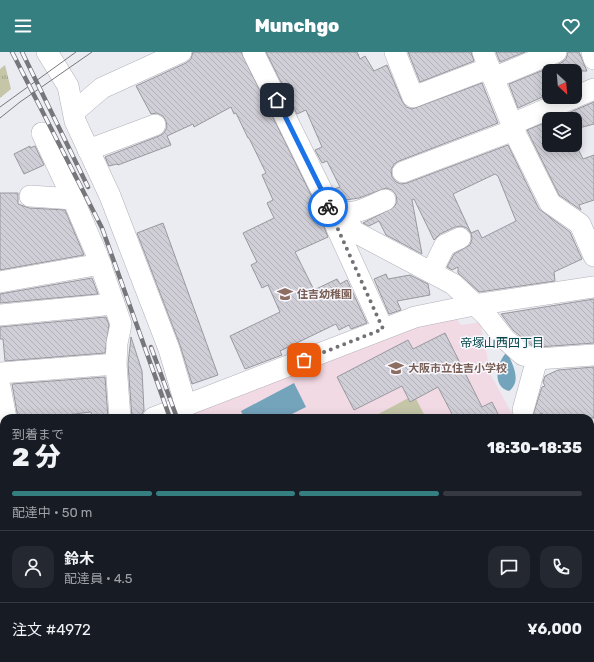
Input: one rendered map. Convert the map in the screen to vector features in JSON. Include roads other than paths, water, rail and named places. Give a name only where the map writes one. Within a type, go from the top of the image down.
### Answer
[{"type":"street","points":[[47,52],[68,86],[75,121],[110,196],[141,274],[169,349],[186,406]]},
{"type":"street","points":[[74,112],[102,88],[181,52]]},
{"type":"street","points":[[253,52],[332,205],[355,232],[412,263],[432,271],[453,284],[485,314],[504,338],[520,352],[537,359],[594,355]]},
{"type":"street","points":[[395,52],[413,97],[488,66],[556,52]]},
{"type":"street","points":[[592,52],[594,59]]},
{"type":"street","points":[[488,66],[513,127],[550,203],[574,218],[580,224],[594,256]]},
{"type":"street","points":[[582,94],[594,88]]},
{"type":"street","points":[[403,172],[513,127],[561,104]]},
{"type":"street","points":[[88,150],[155,124]]},
{"type":"street","points":[[42,132],[101,264],[121,324],[117,343],[116,364],[120,414]]},
{"type":"street","points":[[30,196],[73,199]]},
{"type":"street","points":[[332,205],[346,213],[359,211],[385,200]]},
{"type":"street","points":[[332,205],[329,211],[383,329]]},
{"type":"street","points":[[574,218],[594,212]]},
{"type":"street","points":[[432,271],[445,245],[460,238]]},
{"type":"street","points":[[0,282],[101,264]]},
{"type":"street","points":[[164,414],[415,317],[474,305],[594,287]]},
{"type":"street","points":[[0,315],[114,304]]},
{"type":"street","points":[[523,410],[537,359]]},
{"type":"street","points":[[0,373],[116,364]]},
{"type":"street","points":[[0,387],[5,414]]},
{"type":"water","points":[[507,352],[514,367],[516,378],[513,387],[509,391],[503,389],[498,379],[498,367],[503,356]]},
{"type":"water","points":[[294,383],[306,407],[292,414],[242,414],[241,411]]},
{"type":"tram line","points":[[0,107],[76,52]]},
{"type":"tram line","points":[[0,118],[20,102],[92,52]]},
{"type":"railway","points":[[12,52],[102,228],[169,414]]},
{"type":"railway","points":[[22,52],[88,187]]},
{"type":"railway","points":[[151,347],[176,414]]},
{"type":"place","name":"住吉幼稚園","points":[[285,294]]},
{"type":"place","name":"大阪市立住吉小学校","points":[[396,368]]},
{"type":"district","name":"帝塚山西四丁目","points":[[502,343]]}]
